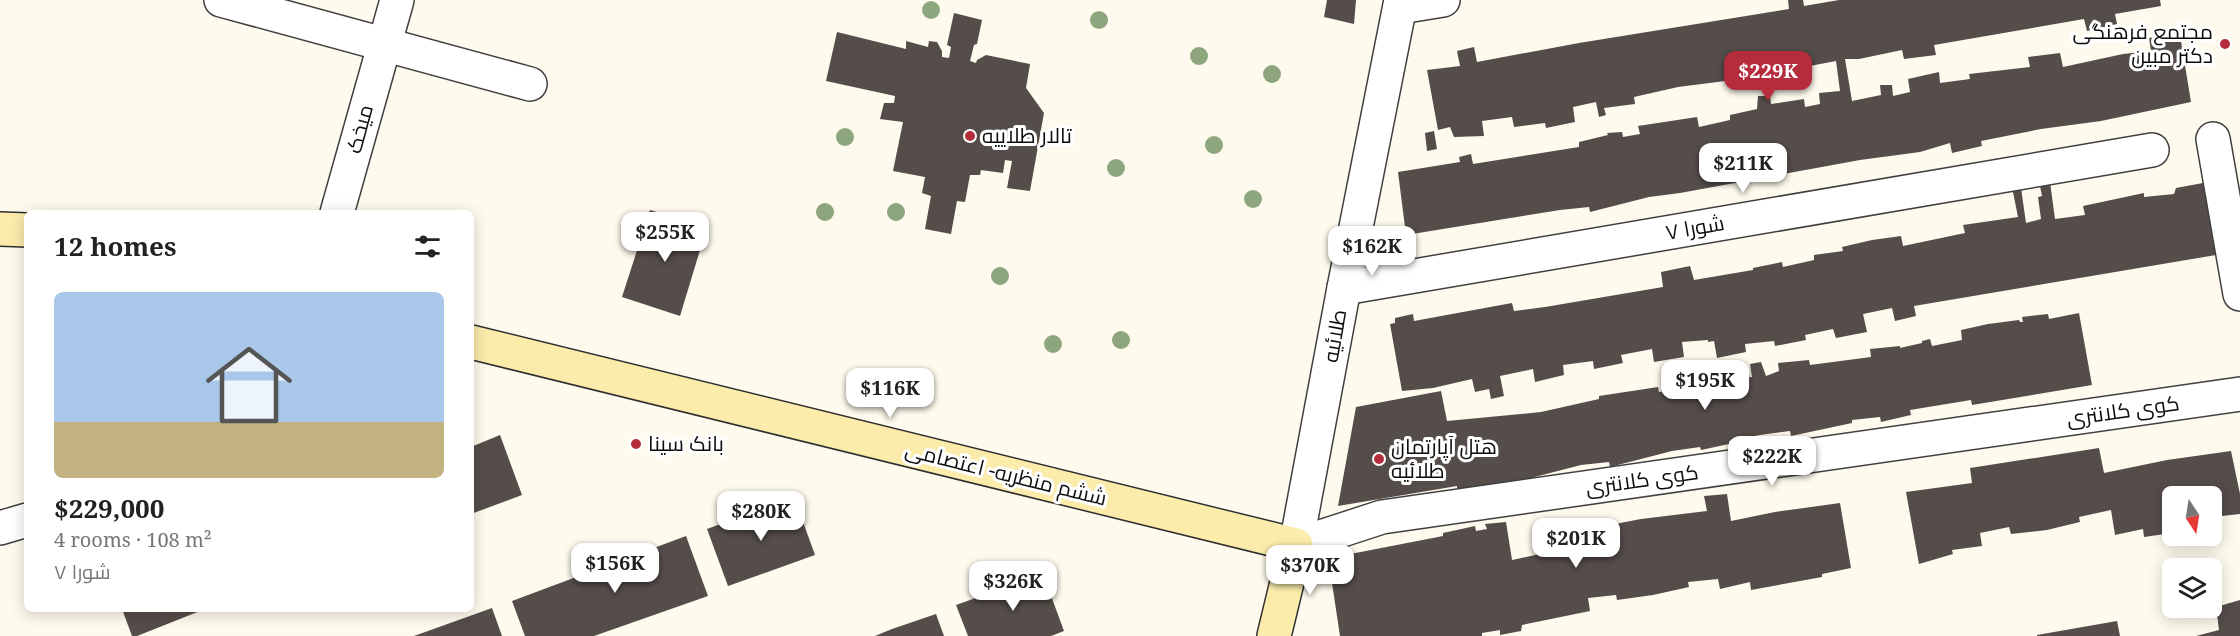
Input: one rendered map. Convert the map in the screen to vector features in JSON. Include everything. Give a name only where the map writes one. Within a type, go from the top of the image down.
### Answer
[{"type":"main road","points":[[0,229],[24,230]]},
{"type":"main road","name":"ششم منظریه- اعتصامی","points":[[474,343],[1296,545]]},
{"type":"main road","name":"طلائیه","points":[[1274,636],[1296,545]]},
{"type":"street","points":[[221,0],[383,46],[530,84]]},
{"type":"street","name":"میخک","points":[[338,210],[397,0]]},
{"type":"street","points":[[1400,4],[1443,0]]},
{"type":"street","name":"طلائیه","points":[[1296,545],[1400,4]]},
{"type":"street","points":[[2213,139],[2240,294]]},
{"type":"street","name":"شورا ۷","points":[[1344,288],[2152,150]]},
{"type":"street","name":"کوی کلانتری","points":[[1296,545],[1382,518],[2240,394]]},
{"type":"street","points":[[0,528],[24,521]]},
{"type":"building","points":[[1327,0],[1356,0],[1354,24],[1324,17]]},
{"type":"building","points":[[1788,0],[1803,0],[1804,6],[1839,0],[2160,0],[2161,6],[2115,14],[2117,24],[2087,31],[2084,19],[1934,45],[1936,55],[1904,59],[1902,50],[1859,59],[1845,59],[1852,101],[1881,95],[1880,85],[1892,85],[1893,96],[1910,92],[1908,79],[1939,72],[1940,83],[1970,79],[1969,74],[2030,67],[2028,57],[2060,53],[2063,67],[2123,54],[2151,51],[2149,38],[2180,35],[2191,102],[2101,121],[2041,129],[1981,141],[1982,146],[1952,153],[1950,143],[1920,152],[1860,160],[1649,197],[1590,212],[1589,207],[1560,210],[1406,235],[1398,172],[1460,162],[1459,157],[1471,154],[1473,164],[1579,147],[1579,142],[1608,135],[1607,133],[1622,132],[1623,137],[1640,134],[1638,126],[1697,117],[1699,127],[1730,120],[1730,115],[1757,109],[1758,96],[1770,96],[1771,104],[1804,99],[1805,107],[1820,104],[1819,93],[1840,91],[1836,61],[1741,79],[1678,87],[1634,97],[1635,104],[1604,108],[1606,115],[1599,117],[1596,102],[1573,107],[1575,122],[1546,128],[1545,123],[1514,127],[1512,117],[1482,121],[1484,136],[1454,137],[1450,127],[1438,130],[1427,70],[1460,66],[1457,51],[1474,47],[1477,62],[1789,9]]},
{"type":"building","name":"تالار طلاییه","points":[[954,13],[982,20],[977,44],[974,45],[970,61],[976,63],[986,55],[1030,64],[1026,88],[1044,113],[1030,191],[1007,188],[1012,161],[1005,160],[1003,173],[981,170],[980,175],[970,175],[965,202],[957,201],[951,234],[925,229],[931,196],[922,193],[925,177],[893,171],[903,122],[880,119],[884,103],[894,103],[895,96],[826,81],[837,32],[906,49],[906,41],[928,47],[929,41],[937,42],[942,51],[942,57],[949,58],[951,47],[947,45]]},
{"type":"building","points":[[1434,131],[1437,149],[1427,151],[1425,133]]},
{"type":"building","points":[[2039,181],[2050,182],[2055,219],[2085,215],[2083,206],[2144,193],[2144,197],[2174,194],[2176,188],[2203,183],[2216,255],[1914,306],[1916,316],[1895,321],[1892,308],[1863,314],[1867,332],[1836,338],[1833,329],[1805,335],[1806,340],[1775,346],[1774,341],[1745,344],[1746,352],[1717,358],[1714,341],[1708,342],[1708,340],[1682,342],[1684,357],[1654,362],[1652,349],[1621,355],[1623,363],[1594,369],[1593,361],[1563,365],[1564,375],[1535,382],[1533,369],[1500,376],[1504,396],[1491,399],[1489,389],[1475,392],[1472,379],[1433,388],[1402,391],[1390,324],[1395,323],[1395,318],[1413,314],[1414,321],[1512,303],[1514,311],[1545,307],[1663,287],[1661,272],[1690,266],[1694,280],[1753,270],[1753,268],[1782,262],[1783,267],[1814,260],[1814,255],[1843,251],[1842,247],[1872,240],[1901,236],[1903,246],[1965,233],[1963,225],[2018,217],[2012,187],[2021,188],[2026,223],[2041,219],[2038,197],[2042,196]]},
{"type":"building","points":[[650,210],[707,227],[680,316],[622,297]]},
{"type":"building","points":[[2079,313],[2092,385],[1972,405],[1971,400],[1910,410],[1911,415],[1881,422],[1880,417],[1852,420],[1852,423],[1791,436],[1790,431],[1760,435],[1729,441],[1729,444],[1701,450],[1700,447],[1672,451],[1610,467],[1609,462],[1581,465],[1519,481],[1457,491],[1457,486],[1338,506],[1356,407],[1441,391],[1447,421],[1541,412],[1599,399],[1599,396],[1658,387],[1659,392],[1691,387],[1690,380],[1719,376],[1719,374],[1732,371],[1734,378],[1752,377],[1750,364],[1761,362],[1766,376],[1779,371],[1778,363],[1809,360],[1810,365],[1871,357],[1870,349],[1900,346],[1900,348],[1930,339],[1932,346],[1962,340],[1961,330],[1988,324],[2019,320],[2023,322],[2022,317],[2048,314],[2049,319]]},
{"type":"building","points":[[500,435],[522,495],[474,513],[474,446]]},
{"type":"building","points":[[2099,448],[2104,473],[2167,460],[2231,451],[2240,494],[2240,514],[2222,516],[2222,486],[2162,486],[2162,534],[2144,537],[2143,529],[2115,535],[2111,510],[2079,517],[2080,522],[2047,530],[2011,534],[2009,527],[1980,533],[1982,546],[1952,550],[1953,554],[1919,564],[1906,492],[1972,483],[1970,468]]},
{"type":"building","points":[[1727,494],[1731,521],[1840,503],[1851,568],[1822,574],[1822,577],[1751,590],[1750,582],[1720,589],[1718,579],[1688,582],[1689,587],[1653,595],[1617,600],[1616,595],[1588,598],[1590,611],[1522,625],[1521,631],[1500,635],[1500,630],[1482,633],[1482,636],[1340,636],[1332,583],[1335,557],[1443,536],[1443,533],[1475,526],[1476,531],[1487,529],[1485,524],[1506,522],[1512,560],[1540,554],[1537,539],[1641,519],[1707,511],[1704,496]]},
{"type":"building","points":[[794,497],[815,555],[728,586],[707,529]]},
{"type":"building","points":[[686,536],[708,596],[594,636],[525,636],[512,601]]},
{"type":"building","points":[[1043,574],[1064,631],[1051,636],[968,636],[956,605]]},
{"type":"building","points":[[2240,600],[2240,636],[2196,636],[2219,630],[2217,618],[2222,618],[2222,605]]},
{"type":"building","points":[[492,608],[502,636],[414,636]]},
{"type":"building","points":[[123,612],[197,612],[137,636],[132,636]]},
{"type":"building","points":[[936,614],[944,636],[875,636],[892,629]]},
{"type":"building","points":[[2117,621],[2120,636],[2037,636],[2037,635]]},
{"type":"place","name":"مجتمع فرهنگی دکتر مبین","points":[[2225,44]]},
{"type":"place","name":"تالار طلاییه","points":[[970,136]]},
{"type":"place","name":"بانک سینا","points":[[636,444]]},
{"type":"place","name":"هتل آپارتمان طلائیه","points":[[1379,459]]}]
